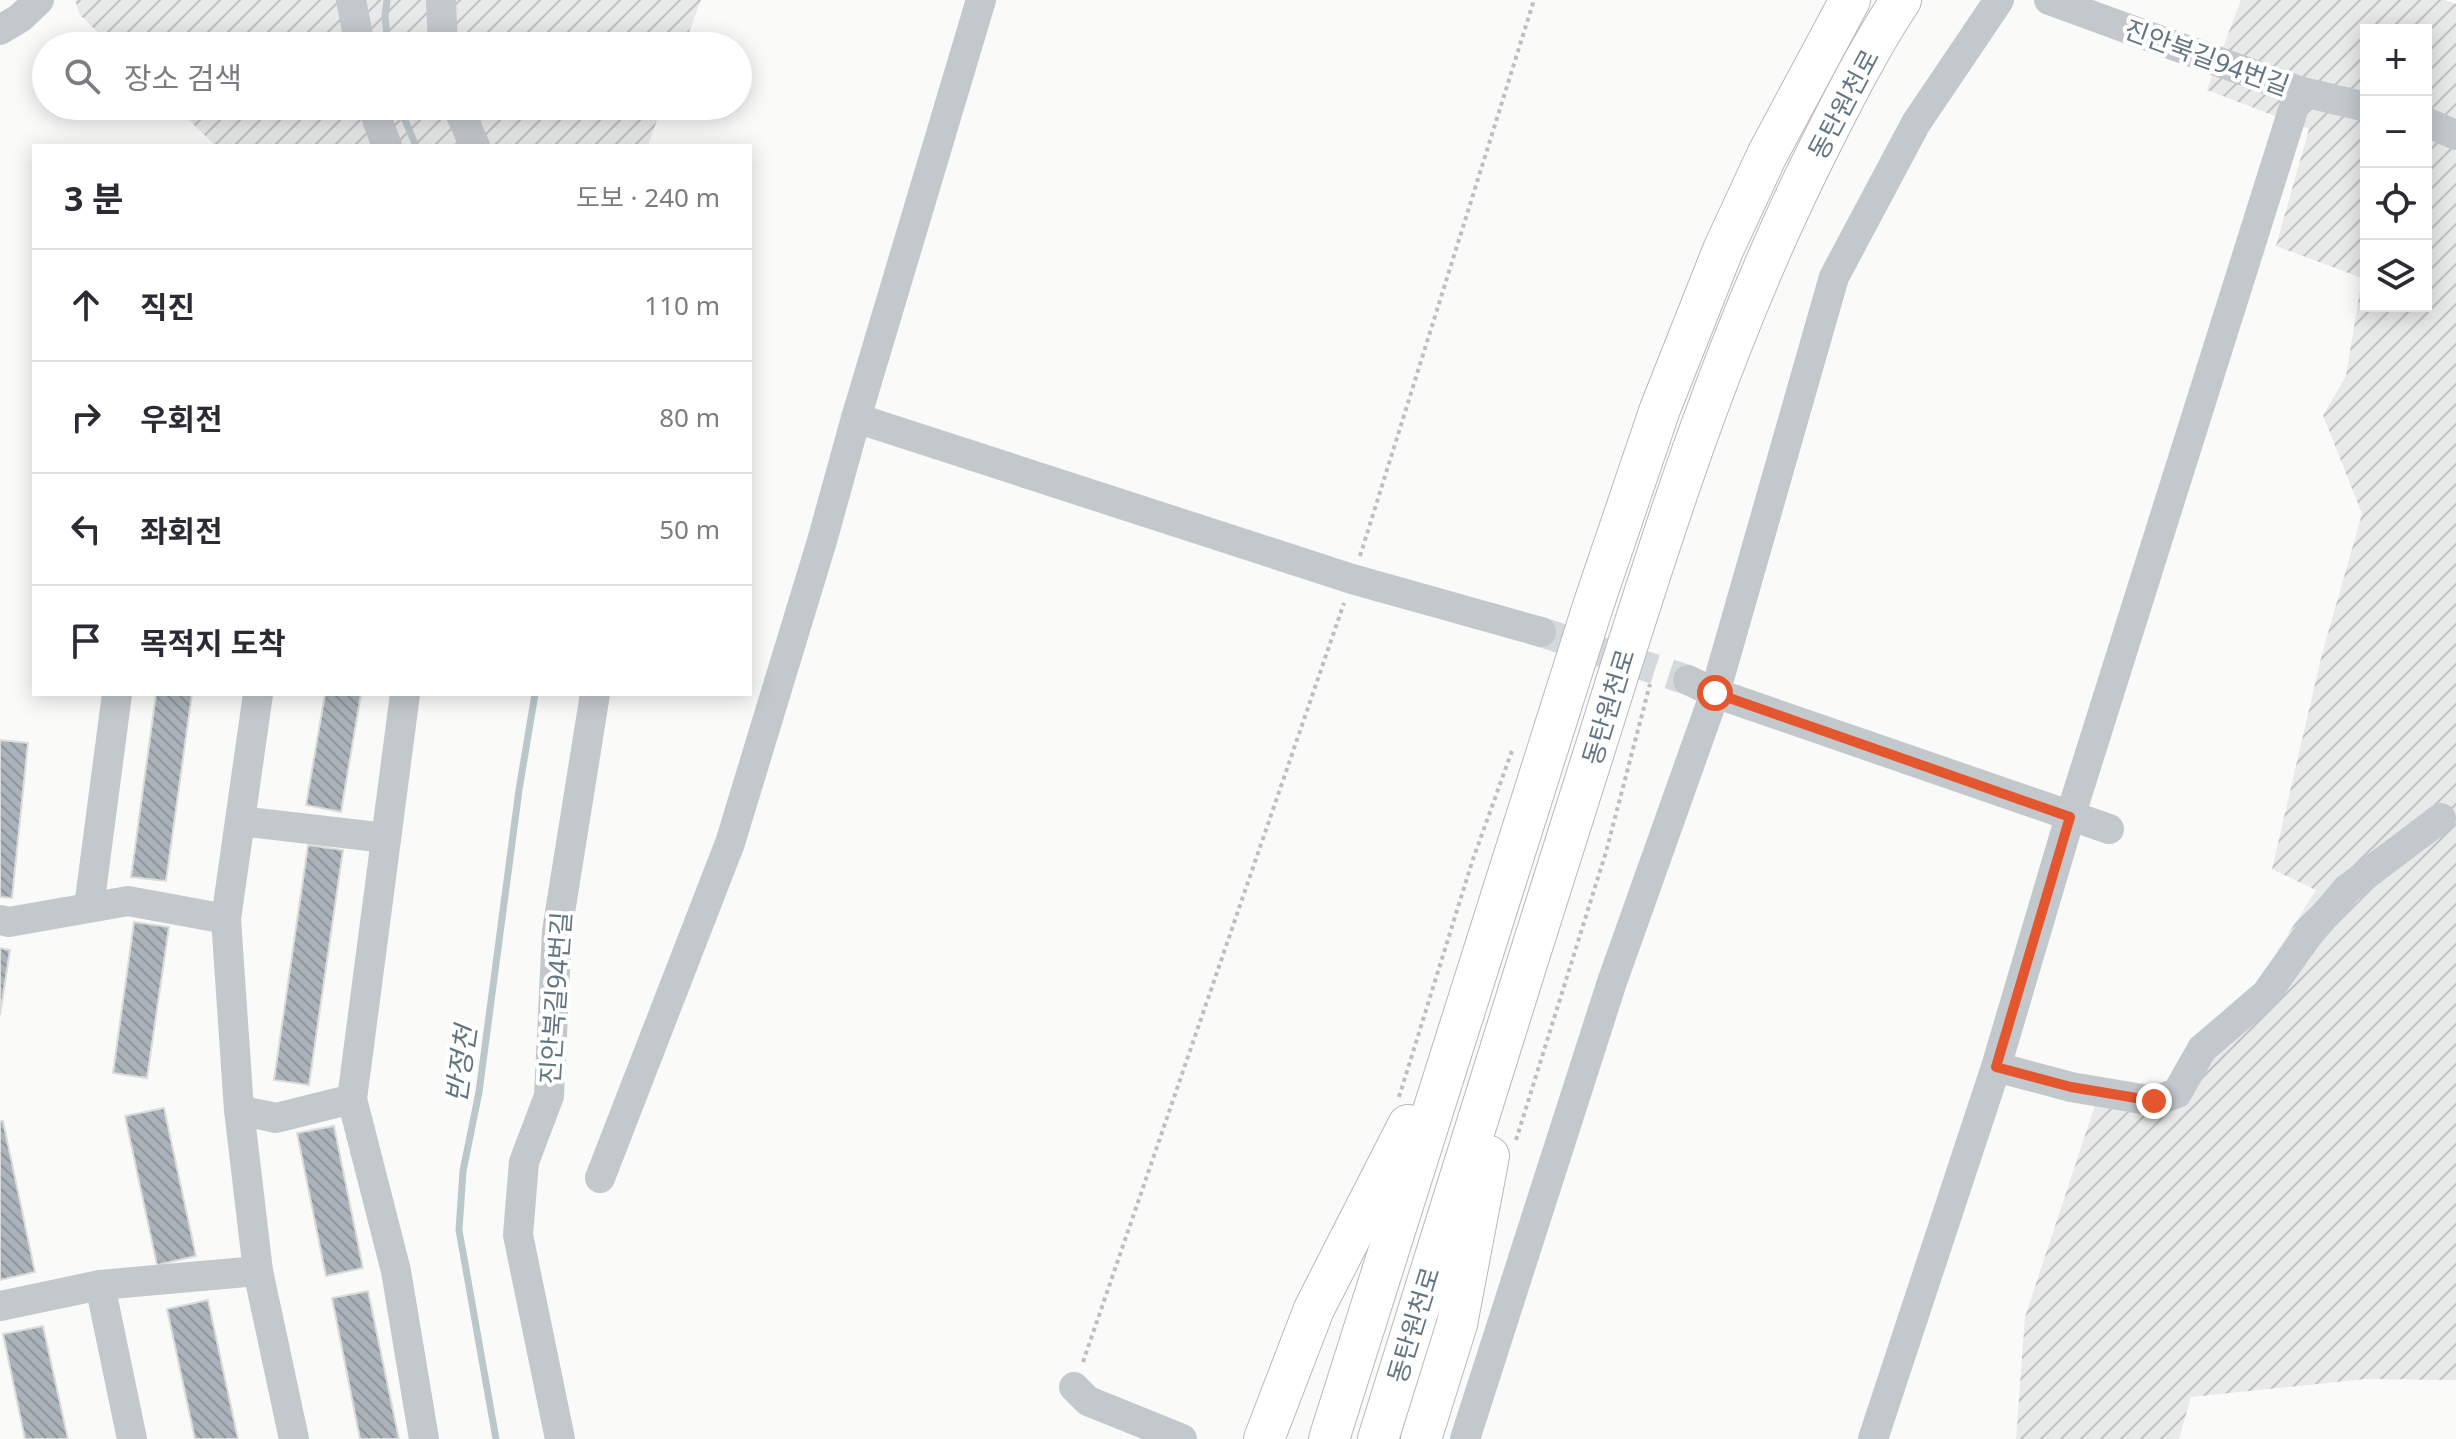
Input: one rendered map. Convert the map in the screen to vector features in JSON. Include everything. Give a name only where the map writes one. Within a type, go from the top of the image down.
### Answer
[{"type":"main road","name":"동탄원천로","points":[[1329,1439],[1593,606],[1660,409],[1729,236],[1767,155],[1850,0]]},
{"type":"main road","name":"동탄원천로","points":[[1378,1439],[1682,479],[1745,311],[1797,191],[1901,0]]},
{"type":"main road","points":[[1264,1439],[1314,1309],[1399,1145],[1469,994]]},
{"type":"main road","points":[[1421,1439],[1457,1324],[1484,1186],[1513,1007]]},
{"type":"street","points":[[0,30],[20,18],[39,0]]},
{"type":"street","points":[[351,0],[357,32]]},
{"type":"street","points":[[441,0],[442,32]]},
{"type":"street","points":[[600,1178],[730,843],[981,0]]},
{"type":"street","points":[[1465,1439],[1612,982],[1701,686],[1834,277],[1916,123],[1999,0]]},
{"type":"street","name":"진안북길94번길","points":[[2049,0],[2299,91],[2360,106]]},
{"type":"street","points":[[1873,1439],[1996,1067],[2070,817],[2299,91]]},
{"type":"street","points":[[377,120],[386,144]]},
{"type":"street","points":[[463,120],[474,144]]},
{"type":"street","points":[[2432,125],[2456,135]]},
{"type":"street","points":[[856,418],[1352,579],[1541,632]]},
{"type":"street","points":[[1701,686],[2109,829]]},
{"type":"street","points":[[89,907],[117,696]]},
{"type":"street","points":[[258,696],[226,919],[239,1110],[258,1271],[294,1439]]},
{"type":"street","points":[[405,696],[352,1099],[396,1271],[424,1439]]},
{"type":"street","name":"진안북길94번길","points":[[560,1439],[518,1235],[524,1162],[549,1096],[557,931],[595,696]]},
{"type":"street","points":[[1996,1067],[2071,1087],[2154,1101],[2177,1093],[2202,1049],[2266,994],[2308,935],[2347,889],[2441,818]]},
{"type":"street","points":[[240,821],[386,838]]},
{"type":"street","points":[[0,920],[9,922],[128,901],[226,919]]},
{"type":"street","points":[[239,1110],[276,1118],[352,1099]]},
{"type":"street","points":[[0,1306],[100,1285],[258,1271]]},
{"type":"street","points":[[100,1285],[132,1439]]},
{"type":"street","points":[[1074,1387],[1088,1401],[1182,1439]]},
{"type":"path","points":[[1074,1387],[1352,579],[1534,0]]},
{"type":"path","points":[[1514,1146],[1606,852],[1654,670]]},
{"type":"shaded area","points":[[75,0],[701,0],[689,32],[98,32],[80,15]]},
{"type":"shaded area","points":[[2241,0],[2444,0],[2456,4],[2456,1380],[2366,1379],[2191,1397],[2179,1439],[2016,1439],[2025,1317],[2099,1093],[2184,1088],[2253,990],[2316,890],[2272,869],[2322,654],[2362,514],[2323,415],[2346,376],[2360,290],[2360,312],[2432,312],[2432,24],[2360,24],[2360,277],[2276,246],[2309,129],[2207,90]]},
{"type":"shaded area","points":[[189,120],[657,120],[649,144],[214,144]]},
{"type":"building","points":[[156,696],[192,696],[166,881],[131,877]]},
{"type":"building","points":[[325,696],[361,696],[341,812],[306,805]]},
{"type":"building","points":[[0,740],[28,743],[12,898],[0,897]]},
{"type":"building","points":[[308,845],[343,850],[309,1085],[274,1080]]},
{"type":"building","points":[[134,922],[169,927],[147,1078],[113,1073]]},
{"type":"building","points":[[0,948],[10,950],[0,1015]]},
{"type":"building","points":[[164,1108],[196,1256],[157,1265],[125,1116]]},
{"type":"building","points":[[0,1121],[3,1121],[35,1272],[0,1280]]},
{"type":"building","points":[[334,1126],[363,1268],[326,1276],[297,1133]]},
{"type":"building","points":[[368,1291],[399,1439],[360,1439],[332,1298]]},
{"type":"building","points":[[208,1300],[238,1439],[195,1439],[167,1309]]},
{"type":"building","points":[[43,1326],[68,1439],[25,1439],[3,1334]]},
{"type":"waterway","name":"반정천","points":[[387,0],[387,32]]},
{"type":"waterway","name":"반정천","points":[[405,120],[415,144]]},
{"type":"waterway","name":"반정천","points":[[496,1439],[459,1230],[463,1171],[479,1092],[519,790],[535,696]]},
{"type":"tunnel","points":[[1541,632],[1688,680]]},
{"type":"route","points":[[1715,693],[2070,817],[1996,1067],[2071,1087],[2154,1101]]}]
